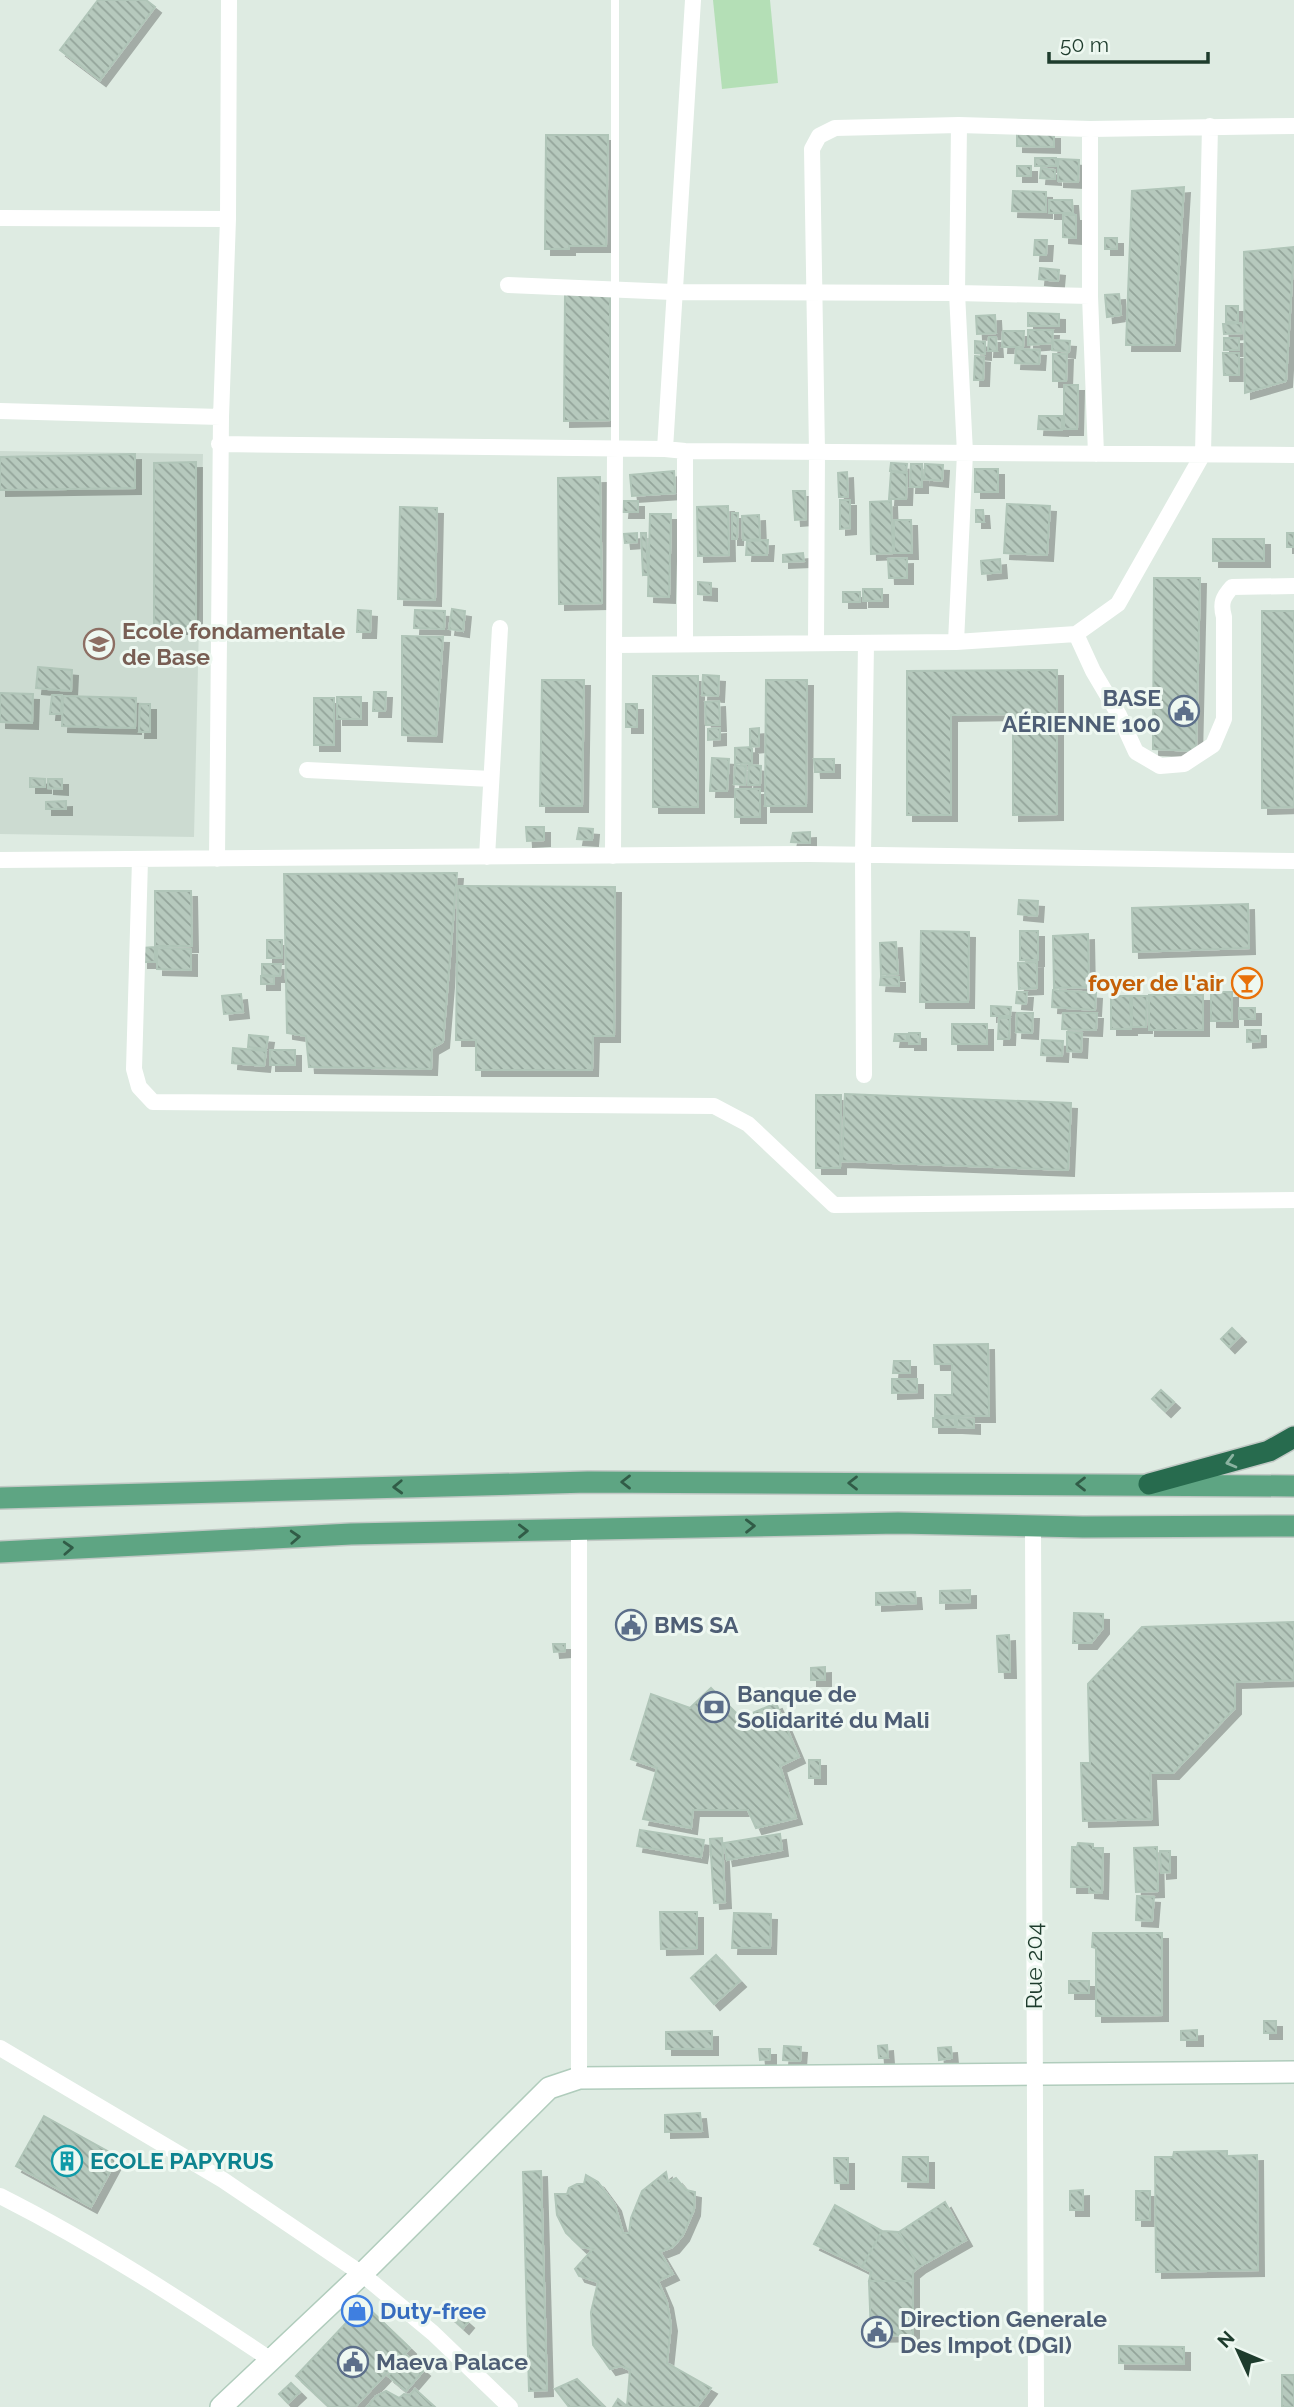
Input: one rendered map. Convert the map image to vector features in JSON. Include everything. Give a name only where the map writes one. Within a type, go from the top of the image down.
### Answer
[{"type":"highway","points":[[1149,1484],[1269,1451],[1294,1437]]},
{"type":"main road","points":[[0,1498],[588,1482],[1294,1486]]},
{"type":"main road","points":[[0,1552],[351,1534],[898,1523],[1294,1526]]},
{"type":"street","points":[[217,859],[219,444],[228,219],[229,0]]},
{"type":"street","points":[[664,449],[693,0]]},
{"type":"street","points":[[956,642],[965,453],[957,293],[959,125]]},
{"type":"street","points":[[816,643],[817,452],[811,149],[819,136],[835,128],[959,125],[1090,130],[1294,126]]},
{"type":"street","points":[[614,645],[956,642],[1076,634],[1118,604],[1203,454],[1210,127]]},
{"type":"street","points":[[1090,130],[1090,296],[1096,454]]},
{"type":"street","points":[[0,218],[228,219]]},
{"type":"street","points":[[508,285],[673,292],[1090,296]]},
{"type":"street","points":[[0,411],[220,417]]},
{"type":"street","points":[[219,444],[685,451],[1294,455]]},
{"type":"street","points":[[613,856],[615,450]]},
{"type":"street","points":[[685,451],[685,644]]},
{"type":"street","points":[[1076,634],[1136,752],[1160,766],[1184,764],[1213,745],[1224,719],[1224,617],[1221,607],[1224,596],[1232,587],[1294,586]]},
{"type":"street","points":[[487,857],[500,628]]},
{"type":"street","points":[[864,1075],[866,642]]},
{"type":"street","points":[[307,770],[491,779]]},
{"type":"street","points":[[0,860],[863,855],[1294,861]]},
{"type":"street","points":[[140,860],[134,1069],[139,1087],[153,1102],[714,1106],[748,1124],[834,1205],[1294,1200]]},
{"type":"street","name":"Rue 204","points":[[1033,1526],[1035,2407]]},
{"type":"street","points":[[579,1530],[579,2078]]},
{"type":"street","points":[[0,2048],[223,2180],[362,2274],[433,2333],[510,2407]]},
{"type":"street","points":[[221,2407],[362,2274],[549,2088],[579,2078],[1294,2072]]},
{"type":"street","points":[[0,2196],[62,2228],[176,2296],[271,2360]]},
{"type":"lane","points":[[615,0],[615,450]]},
{"type":"shaded area","name":"Ecole fondamentale de Base","points":[[0,451],[203,454],[194,837],[0,834]]},
{"type":"green space","points":[[713,0],[770,0],[778,83],[722,89]]},
{"type":"building","points":[[98,0],[146,0],[155,7],[100,80],[60,50]]},
{"type":"building","points":[[1017,133],[1054,133],[1054,147],[1017,146]]},
{"type":"building","points":[[546,135],[608,135],[606,246],[545,249]]},
{"type":"building","points":[[1035,158],[1056,158],[1056,166],[1035,166]]},
{"type":"building","points":[[1058,159],[1079,160],[1078,182],[1058,181]]},
{"type":"building","points":[[1017,166],[1031,166],[1031,176],[1017,176]]},
{"type":"building","points":[[1041,168],[1055,170],[1055,179],[1040,178]]},
{"type":"building","points":[[1184,187],[1174,345],[1126,345],[1132,191]]},
{"type":"building","points":[[1013,191],[1046,192],[1046,212],[1012,211]]},
{"type":"building","points":[[1049,200],[1072,200],[1073,213],[1049,213]]},
{"type":"building","points":[[1063,215],[1076,215],[1076,238],[1063,237]]},
{"type":"building","points":[[1105,238],[1117,238],[1117,249],[1105,249]]},
{"type":"building","points":[[1035,240],[1047,240],[1046,255],[1034,255]]},
{"type":"building","points":[[1294,247],[1286,381],[1245,393],[1244,252]]},
{"type":"building","points":[[1040,268],[1059,270],[1058,281],[1039,279]]},
{"type":"building","points":[[565,293],[610,293],[610,420],[564,421]]},
{"type":"building","points":[[1119,294],[1121,315],[1107,317],[1105,295]]},
{"type":"building","points":[[1226,306],[1238,306],[1238,322],[1226,322]]},
{"type":"building","points":[[1028,313],[1059,314],[1059,326],[1028,326]]},
{"type":"building","points":[[995,315],[996,333],[977,334],[976,316]]},
{"type":"building","points":[[1241,323],[1242,333],[1224,334],[1223,324]]},
{"type":"building","points":[[1028,330],[1053,330],[1052,343],[1028,345]]},
{"type":"building","points":[[1003,331],[1024,331],[1023,347],[1002,347]]},
{"type":"building","points":[[989,337],[996,337],[997,351],[988,351]]},
{"type":"building","points":[[1224,338],[1239,338],[1239,350],[1224,350]]},
{"type":"building","points":[[1053,340],[1070,341],[1069,352],[1052,350]]},
{"type":"building","points":[[975,341],[985,342],[985,354],[975,353]]},
{"type":"building","points":[[1016,349],[1040,350],[1039,364],[1015,363]]},
{"type":"building","points":[[1223,353],[1239,353],[1239,375],[1224,375]]},
{"type":"building","points":[[1053,354],[1067,354],[1066,381],[1053,381]]},
{"type":"building","points":[[975,356],[984,357],[983,380],[974,380]]},
{"type":"building","points":[[1064,385],[1078,385],[1077,429],[1064,429]]},
{"type":"building","points":[[1039,416],[1062,416],[1062,430],[1038,429]]},
{"type":"building","points":[[135,454],[135,488],[0,490],[0,457]]},
{"type":"building","points":[[196,462],[196,628],[154,628],[154,463]]},
{"type":"building","points":[[891,463],[907,464],[906,472],[890,471]]},
{"type":"building","points":[[911,464],[922,464],[922,487],[910,487]]},
{"type":"building","points":[[925,464],[943,465],[942,481],[924,479]]},
{"type":"building","points":[[975,469],[998,469],[998,492],[975,492]]},
{"type":"building","points":[[674,471],[675,493],[632,496],[630,475]]},
{"type":"building","points":[[847,472],[848,497],[839,497],[838,473]]},
{"type":"building","points":[[891,472],[907,473],[906,499],[889,499]]},
{"type":"building","points":[[600,477],[602,603],[559,604],[558,478]]},
{"type":"building","points":[[793,491],[805,491],[806,519],[795,520]]},
{"type":"building","points":[[840,500],[850,500],[850,528],[840,529]]},
{"type":"building","points":[[624,501],[638,501],[638,512],[623,512]]},
{"type":"building","points":[[891,501],[893,553],[871,554],[870,502]]},
{"type":"building","points":[[1007,504],[1050,506],[1047,555],[1004,553]]},
{"type":"building","points":[[728,506],[729,555],[698,556],[697,507]]},
{"type":"building","points":[[400,507],[437,508],[435,600],[398,599]]},
{"type":"building","points":[[976,510],[983,510],[984,522],[976,522]]},
{"type":"building","points":[[732,513],[738,513],[737,539],[732,539]]},
{"type":"building","points":[[650,514],[671,514],[669,597],[648,596]]},
{"type":"building","points":[[759,515],[760,539],[743,540],[742,516]]},
{"type":"building","points":[[894,520],[911,520],[912,553],[894,553]]},
{"type":"building","points":[[637,533],[637,542],[625,543],[624,534]]},
{"type":"building","points":[[641,533],[646,533],[648,574],[643,575]]},
{"type":"building","points":[[1287,533],[1294,533],[1294,547],[1287,547]]},
{"type":"building","points":[[1213,539],[1264,539],[1264,561],[1213,561]]},
{"type":"building","points":[[768,540],[767,555],[746,555],[747,541]]},
{"type":"building","points":[[803,553],[804,561],[783,562],[783,555]]},
{"type":"building","points":[[907,558],[907,578],[889,578],[888,559]]},
{"type":"building","points":[[1000,559],[1001,572],[982,574],[981,561]]},
{"type":"building","points":[[1154,578],[1200,578],[1196,751],[1153,749]]},
{"type":"building","points":[[698,582],[711,583],[711,595],[698,594]]},
{"type":"building","points":[[863,589],[882,589],[882,601],[863,601]]},
{"type":"building","points":[[843,592],[860,592],[860,602],[843,602]]},
{"type":"building","points":[[452,609],[465,611],[463,631],[449,629]]},
{"type":"building","points":[[358,610],[371,611],[370,632],[357,632]]},
{"type":"building","points":[[415,610],[445,611],[444,629],[414,628]]},
{"type":"building","points":[[1262,611],[1294,611],[1294,807],[1262,808]]},
{"type":"building","points":[[402,636],[443,637],[436,736],[402,735]]},
{"type":"building","points":[[38,667],[72,670],[71,691],[36,688]]},
{"type":"building","points":[[1057,670],[1057,814],[1013,815],[1013,714],[951,715],[951,815],[907,815],[907,671]]},
{"type":"building","points":[[703,675],[719,676],[718,696],[702,695]]},
{"type":"building","points":[[653,676],[698,676],[698,807],[653,807]]},
{"type":"building","points":[[542,680],[584,680],[582,806],[540,806]]},
{"type":"building","points":[[766,680],[807,680],[806,806],[765,806]]},
{"type":"building","points":[[374,692],[386,692],[385,711],[373,711]]},
{"type":"building","points":[[0,693],[33,694],[32,723],[0,722]]},
{"type":"building","points":[[52,695],[62,695],[61,714],[50,714]]},
{"type":"building","points":[[63,696],[136,698],[135,728],[62,726]]},
{"type":"building","points":[[337,697],[361,697],[361,719],[337,719]]},
{"type":"building","points":[[314,698],[334,698],[334,745],[314,745]]},
{"type":"building","points":[[719,701],[720,725],[706,725],[705,702]]},
{"type":"building","points":[[140,704],[150,704],[150,732],[139,732]]},
{"type":"building","points":[[626,704],[637,704],[637,727],[626,727]]},
{"type":"building","points":[[720,728],[720,739],[708,740],[708,729]]},
{"type":"building","points":[[759,728],[759,746],[750,747],[750,729]]},
{"type":"building","points":[[752,747],[752,763],[735,764],[735,748]]},
{"type":"building","points":[[712,758],[729,759],[727,791],[710,791]]},
{"type":"building","points":[[814,759],[834,759],[834,772],[815,772]]},
{"type":"building","points":[[735,765],[746,766],[745,785],[734,784]]},
{"type":"building","points":[[749,765],[761,766],[760,785],[748,785]]},
{"type":"building","points":[[30,778],[45,779],[45,787],[30,787]]},
{"type":"building","points":[[48,779],[62,779],[62,789],[48,788]]},
{"type":"building","points":[[735,789],[760,789],[760,817],[735,817]]},
{"type":"building","points":[[66,801],[66,809],[46,809],[46,802]]},
{"type":"building","points":[[526,827],[544,827],[544,840],[527,841]]},
{"type":"building","points":[[579,828],[593,829],[592,840],[577,839]]},
{"type":"building","points":[[810,832],[810,843],[791,842],[793,833]]},
{"type":"building","points":[[457,873],[443,1042],[432,1048],[431,1069],[309,1067],[306,1036],[287,1033],[284,874]]},
{"type":"building","points":[[458,886],[615,887],[614,1036],[593,1036],[592,1070],[476,1070],[476,1040],[456,1040]]},
{"type":"building","points":[[155,891],[191,891],[192,946],[155,946]]},
{"type":"building","points":[[1019,900],[1038,901],[1037,916],[1018,914]]},
{"type":"building","points":[[1248,904],[1249,948],[1133,952],[1132,908]]},
{"type":"building","points":[[921,931],[969,932],[968,1002],[920,1002]]},
{"type":"building","points":[[1020,931],[1038,931],[1038,960],[1020,960]]},
{"type":"building","points":[[1088,934],[1089,987],[1054,988],[1053,936]]},
{"type":"building","points":[[267,940],[282,940],[282,958],[267,958]]},
{"type":"building","points":[[896,942],[898,974],[881,975],[880,943]]},
{"type":"building","points":[[155,947],[155,962],[142,962],[142,948]]},
{"type":"building","points":[[157,948],[191,949],[191,970],[157,969]]},
{"type":"building","points":[[1037,962],[1037,988],[1019,989],[1018,963]]},
{"type":"building","points":[[262,964],[281,964],[280,976],[262,975]]},
{"type":"building","points":[[261,976],[274,977],[274,984],[261,984]]},
{"type":"building","points":[[881,977],[899,977],[899,986],[880,985]]},
{"type":"building","points":[[1053,990],[1096,993],[1095,1010],[1052,1007]]},
{"type":"building","points":[[1017,992],[1027,992],[1026,1004],[1016,1003]]},
{"type":"building","points":[[1211,992],[1232,992],[1232,1021],[1211,1021]]},
{"type":"building","points":[[241,994],[243,1012],[224,1014],[222,996]]},
{"type":"building","points":[[1149,995],[1203,995],[1203,1030],[1149,1030]]},
{"type":"building","points":[[1111,996],[1130,996],[1131,1029],[1111,1029]]},
{"type":"building","points":[[1132,996],[1147,996],[1146,1027],[1132,1027]]},
{"type":"building","points":[[991,1006],[1011,1007],[1010,1016],[991,1016]]},
{"type":"building","points":[[1239,1008],[1255,1008],[1255,1019],[1239,1019]]},
{"type":"building","points":[[1017,1013],[1033,1013],[1032,1033],[1016,1032]]},
{"type":"building","points":[[1063,1013],[1097,1013],[1096,1030],[1062,1029]]},
{"type":"building","points":[[999,1018],[1010,1018],[1009,1039],[998,1039]]},
{"type":"building","points":[[952,1024],[987,1024],[987,1044],[952,1044]]},
{"type":"building","points":[[1247,1030],[1260,1030],[1260,1041],[1247,1042]]},
{"type":"building","points":[[1067,1032],[1082,1033],[1081,1052],[1067,1051]]},
{"type":"building","points":[[909,1033],[920,1033],[920,1044],[909,1044]]},
{"type":"building","points":[[895,1034],[907,1034],[907,1041],[894,1041]]},
{"type":"building","points":[[249,1035],[268,1037],[266,1049],[248,1047]]},
{"type":"building","points":[[1042,1040],[1063,1041],[1062,1056],[1041,1055]]},
{"type":"building","points":[[233,1048],[266,1051],[264,1066],[232,1063]]},
{"type":"building","points":[[270,1050],[295,1050],[295,1065],[270,1065]]},
{"type":"building","points":[[845,1094],[1071,1103],[1068,1170],[842,1161]]},
{"type":"building","points":[[816,1095],[841,1095],[840,1168],[816,1168]]},
{"type":"building","points":[[1232,1328],[1240,1336],[1229,1347],[1221,1339]]},
{"type":"building","points":[[988,1344],[989,1416],[935,1416],[935,1395],[952,1395],[952,1364],[935,1364],[934,1345]]},
{"type":"building","points":[[894,1361],[910,1361],[910,1373],[893,1373]]},
{"type":"building","points":[[892,1379],[917,1379],[917,1392],[892,1393]]},
{"type":"building","points":[[1161,1390],[1174,1402],[1165,1411],[1152,1399]]},
{"type":"building","points":[[933,1418],[955,1418],[955,1427],[933,1427]]},
{"type":"building","points":[[957,1418],[974,1419],[974,1428],[957,1427]]},
{"type":"building","points":[[970,1590],[970,1602],[940,1603],[940,1591]]},
{"type":"building","points":[[915,1592],[916,1603],[876,1605],[876,1593]]},
{"type":"building","points":[[1074,1613],[1103,1614],[1103,1628],[1091,1643],[1073,1643]]},
{"type":"building","points":[[1294,1622],[1294,1680],[1235,1682],[1235,1708],[1173,1773],[1150,1773],[1152,1819],[1083,1821],[1081,1763],[1090,1763],[1088,1684],[1142,1627]]},
{"type":"building","points":[[1009,1635],[1010,1672],[999,1672],[997,1636]]},
{"type":"building","points":[[553,1644],[565,1644],[565,1651],[554,1652]]},
{"type":"building","points":[[825,1667],[825,1680],[811,1680],[811,1668]]},
{"type":"building","points":[[711,1688],[741,1718],[776,1703],[799,1757],[780,1766],[796,1818],[756,1828],[748,1810],[693,1810],[691,1828],[643,1819],[657,1768],[631,1759],[651,1694],[690,1708]]},
{"type":"building","points":[[809,1760],[820,1760],[820,1778],[809,1778]]},
{"type":"building","points":[[640,1830],[704,1840],[701,1857],[637,1846]]},
{"type":"building","points":[[780,1834],[782,1850],[727,1860],[724,1843]]},
{"type":"building","points":[[722,1838],[725,1902],[714,1903],[710,1839]]},
{"type":"building","points":[[1078,1843],[1103,1848],[1102,1893],[1089,1892],[1089,1887],[1071,1887],[1072,1847],[1077,1847]]},
{"type":"building","points":[[1157,1847],[1158,1891],[1136,1892],[1134,1848]]},
{"type":"building","points":[[1160,1851],[1170,1851],[1170,1872],[1161,1873]]},
{"type":"building","points":[[1137,1896],[1154,1897],[1152,1921],[1136,1920]]},
{"type":"building","points":[[660,1912],[697,1912],[697,1948],[661,1949]]},
{"type":"building","points":[[734,1913],[771,1914],[770,1948],[732,1948]]},
{"type":"building","points":[[1093,1933],[1162,1933],[1162,2015],[1096,2016],[1096,1948],[1092,1947]]},
{"type":"building","points":[[716,1955],[740,1981],[714,2004],[691,1978]]},
{"type":"building","points":[[1069,1981],[1089,1981],[1089,1993],[1069,1993]]},
{"type":"building","points":[[1264,2021],[1276,2021],[1276,2033],[1264,2033]]},
{"type":"building","points":[[1197,2030],[1197,2040],[1181,2040],[1181,2031]]},
{"type":"building","points":[[712,2031],[712,2049],[666,2049],[666,2032]]},
{"type":"building","points":[[887,2045],[888,2058],[879,2058],[878,2046]]},
{"type":"building","points":[[784,2046],[801,2047],[800,2061],[783,2060]]},
{"type":"building","points":[[951,2047],[952,2058],[939,2060],[938,2048]]},
{"type":"building","points":[[759,2049],[770,2049],[770,2059],[760,2060]]},
{"type":"building","points":[[700,2113],[702,2131],[665,2132],[665,2115]]},
{"type":"building","name":"ECOLE PAPYRUS","points":[[44,2116],[118,2157],[91,2207],[16,2166]]},
{"type":"building","points":[[1227,2151],[1227,2156],[1257,2155],[1258,2270],[1156,2272],[1155,2157],[1173,2157],[1174,2152]]},
{"type":"building","points":[[903,2157],[928,2157],[928,2182],[902,2181]]},
{"type":"building","points":[[834,2158],[848,2158],[848,2183],[835,2183]]},
{"type":"building","points":[[541,2171],[547,2390],[529,2391],[523,2172]]},
{"type":"building","points":[[666,2172],[668,2182],[676,2178],[686,2190],[695,2192],[694,2210],[683,2235],[673,2247],[660,2252],[673,2274],[658,2281],[667,2302],[671,2325],[667,2363],[711,2388],[697,2407],[613,2407],[618,2399],[627,2406],[630,2370],[621,2366],[610,2369],[593,2345],[591,2312],[598,2282],[579,2276],[575,2269],[593,2249],[581,2247],[566,2233],[557,2215],[555,2194],[567,2194],[569,2188],[584,2184],[586,2175],[598,2182],[615,2205],[623,2233],[629,2233],[631,2218],[642,2191]]},
{"type":"building","points":[[1083,2190],[1083,2210],[1070,2210],[1070,2191]]},
{"type":"building","points":[[1136,2191],[1150,2191],[1150,2220],[1136,2220]]},
{"type":"building","points":[[945,2202],[966,2240],[919,2267],[899,2232]]},
{"type":"building","points":[[835,2205],[882,2231],[862,2267],[814,2244]]},
{"type":"building","points":[[882,2231],[899,2232],[919,2267],[913,2272],[913,2281],[869,2281],[871,2272],[862,2267]]},
{"type":"building","points":[[869,2281],[913,2281],[913,2335],[871,2336]]},
{"type":"building","name":"Maeva Palace","points":[[364,2304],[410,2348],[355,2407],[329,2407],[296,2376]]},
{"type":"building","points":[[450,2306],[468,2322],[463,2328],[445,2312]]},
{"type":"building","points":[[1119,2346],[1184,2347],[1184,2364],[1119,2363]]},
{"type":"building","points":[[406,2355],[424,2370],[406,2391],[388,2376]]},
{"type":"building","points":[[1282,2375],[1294,2375],[1294,2407],[1282,2407]]},
{"type":"building","points":[[577,2379],[605,2407],[569,2407],[555,2389]]},
{"type":"building","points":[[291,2383],[300,2392],[288,2403],[279,2394]]},
{"type":"building","points":[[415,2389],[435,2407],[367,2407],[376,2396],[386,2391],[399,2398],[404,2394],[410,2395]]},
{"type":"place","name":"Ecole fondamentale de Base","points":[[99,644]]},
{"type":"place","name":"BASE AÉRIENNE 100","points":[[1184,711]]},
{"type":"place","name":"foyer de l'air","points":[[1247,983]]},
{"type":"place","name":"BMS SA","points":[[631,1625]]},
{"type":"place","name":"Banque de Solidarité du Mali","points":[[714,1707]]},
{"type":"place","name":"ECOLE PAPYRUS","points":[[67,2161]]},
{"type":"place","name":"Duty-free","points":[[357,2311]]},
{"type":"place","name":"Direction Generale Des Impot (DGI)","points":[[877,2332]]},
{"type":"place","name":"Maeva Palace","points":[[353,2362]]}]
